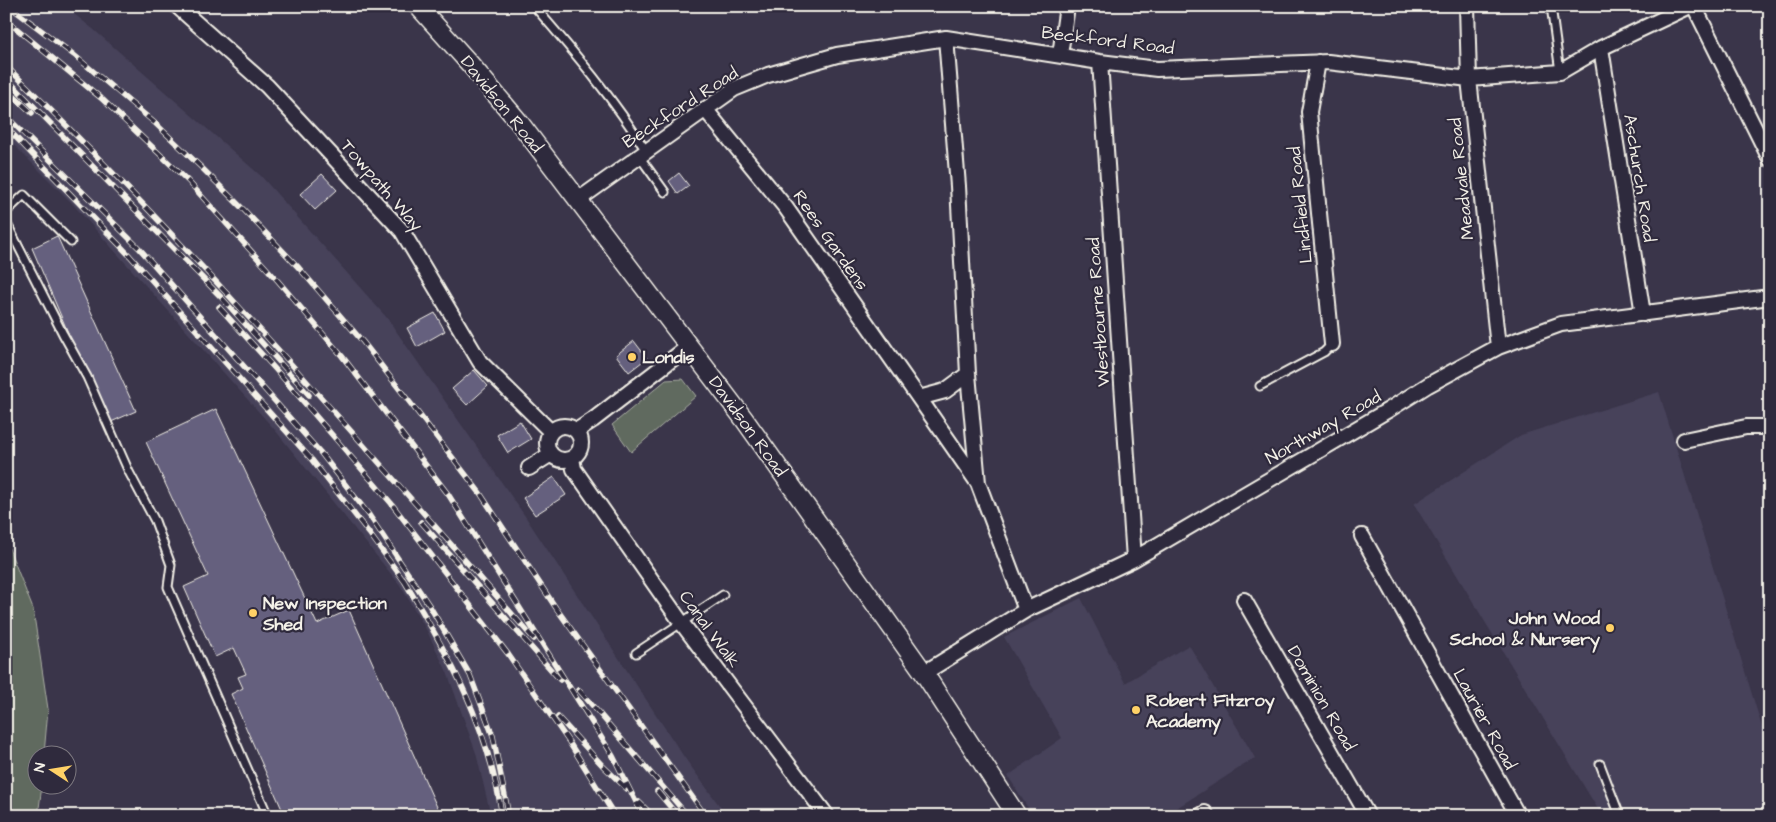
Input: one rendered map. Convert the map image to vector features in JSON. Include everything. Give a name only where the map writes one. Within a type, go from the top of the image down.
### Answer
[{"type":"street","name":"Towpath Way","points":[[177,6],[267,86],[402,231],[480,362],[551,432]]},
{"type":"street","name":"Davidson Road","points":[[418,6],[519,122],[744,419],[924,673],[1017,816]]},
{"type":"street","points":[[1060,55],[1068,6]]},
{"type":"street","name":"Meadvale Road","points":[[1467,6],[1469,78],[1498,347]]},
{"type":"street","name":"Beckford Road","points":[[578,200],[734,89],[768,75],[837,55],[946,38],[1156,69],[1328,62],[1469,78],[1560,72],[1601,48],[1690,6]]},
{"type":"street","points":[[1694,6],[1770,159]]},
{"type":"street","name":"Rees Gardens","points":[[946,38],[958,186],[968,374],[978,483]]},
{"type":"street","name":"Aschurch Road","points":[[1601,48],[1643,314]]},
{"type":"street","name":"Westbourne Road","points":[[1100,62],[1134,559]]},
{"type":"street","name":"Lindfield Road","points":[[1318,62],[1309,112],[1332,344]]},
{"type":"street","name":"Rees Gardens","points":[[706,109],[786,208],[978,483],[1026,610]]},
{"type":"street","name":"Northway Road","points":[[924,673],[1026,610],[1134,559],[1390,410],[1428,385],[1498,347],[1561,324],[1770,297]]},
{"type":"street","points":[[576,431],[688,347]]},
{"type":"street","points":[[919,398],[945,391],[968,374]]},
{"type":"street","points":[[564,426],[576,431],[580,436],[581,446],[579,452],[572,458],[561,459],[552,454],[548,443],[551,432],[556,428],[564,426]]},
{"type":"street","points":[[1684,440],[1746,427],[1770,427]]},
{"type":"street","points":[[528,468],[552,454]]},
{"type":"street","name":"Canal Walk","points":[[572,458],[574,469],[681,622],[826,816]]},
{"type":"street","name":"Laurier Road","points":[[1362,536],[1518,816]]},
{"type":"street","name":"Dominion Road","points":[[1244,600],[1368,816]]},
{"type":"street","points":[[1200,816],[1205,813],[1207,816]]},
{"type":"lane","points":[[534,6],[582,62],[632,129],[642,153],[666,192]]},
{"type":"lane","points":[[1551,6],[1560,72]]},
{"type":"lane","points":[[6,212],[24,195],[71,242]]},
{"type":"lane","points":[[6,222],[63,334],[87,376],[129,472],[155,521],[171,565],[168,587],[268,816]]},
{"type":"lane","points":[[1260,386],[1324,352],[1332,344]]},
{"type":"lane","points":[[636,652],[723,595]]},
{"type":"lane","points":[[1600,764],[1620,816]]},
{"type":"shaded area","points":[[6,6],[64,6],[93,29],[261,176],[387,318],[525,516],[684,757],[727,816],[491,816],[476,753],[447,672],[426,629],[400,585],[275,430],[70,201],[6,137]]},
{"type":"shaded area","name":"John Wood School & Nursery","points":[[1659,392],[1770,753],[1770,816],[1602,816],[1414,504],[1521,435]]},
{"type":"shaded area","name":"Robert Fitzroy Academy","points":[[1081,598],[1125,683],[1189,645],[1255,758],[1164,816],[1033,816],[1008,776],[1062,738],[1004,637]]},
{"type":"green space","points":[[683,379],[696,396],[631,452],[612,425],[666,380]]},
{"type":"green space","points":[[6,541],[33,609],[48,709],[45,744],[28,744],[28,794],[41,794],[38,816],[6,816]]},
{"type":"building","points":[[679,173],[689,186],[678,194],[669,181]]},
{"type":"building","points":[[322,174],[337,190],[315,210],[300,194]]},
{"type":"building","points":[[57,236],[136,411],[111,422],[87,377],[32,248]]},
{"type":"building","points":[[435,313],[445,331],[417,347],[407,328]]},
{"type":"building","points":[[634,341],[647,358],[629,372],[616,355]]},
{"type":"building","points":[[474,370],[488,386],[467,405],[452,389]]},
{"type":"building","name":"New Inspection Shed","points":[[216,409],[317,624],[349,610],[441,816],[285,816],[231,694],[243,688],[238,677],[246,674],[234,648],[215,657],[184,587],[208,576],[146,442]]},
{"type":"building","points":[[520,421],[531,439],[508,453],[497,435]]},
{"type":"building","points":[[554,477],[566,495],[535,515],[523,498]]},
{"type":"railway","points":[[9,6],[74,55],[156,124],[244,210],[299,268],[363,342],[480,493],[556,608],[706,816]]},
{"type":"railway","points":[[6,20],[101,98],[188,181],[278,281],[342,356],[448,494],[613,756],[643,816]]},
{"type":"railway","points":[[6,66],[143,204],[210,275],[534,639]]},
{"type":"railway","points":[[6,78],[221,297],[309,395]]},
{"type":"railway","points":[[6,89],[32,113]]},
{"type":"railway","points":[[6,116],[139,248],[320,452],[369,515],[429,605],[470,675],[493,736],[509,816]]},
{"type":"railway","points":[[6,127],[130,256],[312,460],[407,585]]},
{"type":"railway","points":[[219,307],[391,503],[508,654],[569,742],[615,816]]},
{"type":"railway","points":[[421,522],[560,680]]},
{"type":"railway","points":[[403,579],[436,636],[465,692],[487,751],[496,783],[502,816]]},
{"type":"railway","points":[[579,690],[688,816]]},
{"type":"railway","points":[[558,717],[627,789]]},
{"type":"railway","points":[[657,791],[678,816]]},
{"type":"railway","points":[[639,802],[653,816]]},
{"type":"place","name":"Londis","points":[[632,357]]},
{"type":"place","name":"New Inspection Shed","points":[[253,613]]},
{"type":"place","name":"John Wood School & Nursery","points":[[1610,628]]},
{"type":"place","name":"Robert Fitzroy Academy","points":[[1136,710]]}]
